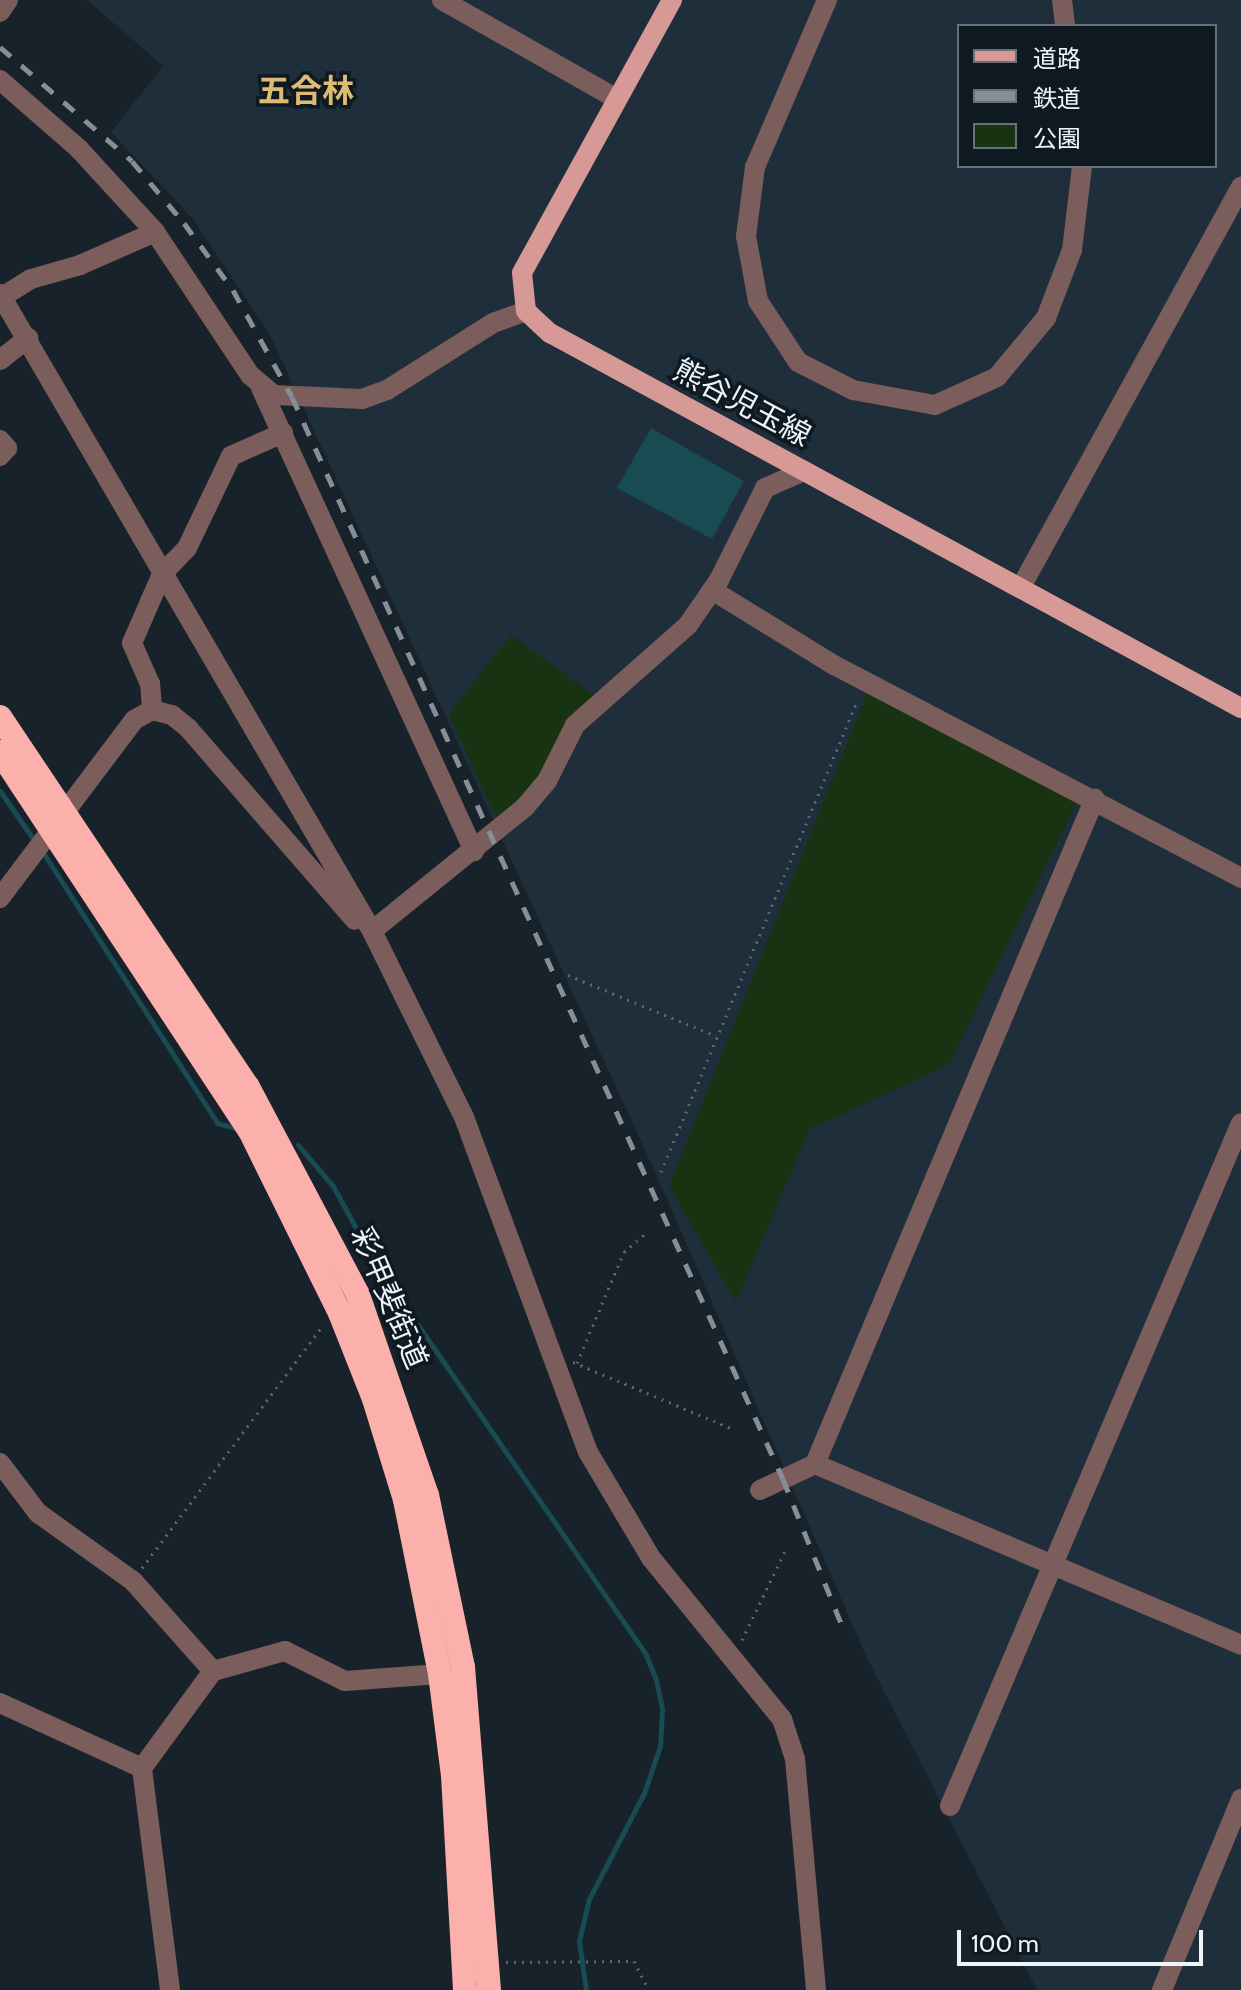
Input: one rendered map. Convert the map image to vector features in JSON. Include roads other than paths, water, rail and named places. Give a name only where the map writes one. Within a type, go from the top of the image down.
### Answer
[{"type":"highway","name":"彩甲斐街道","points":[[0,717],[59,821],[249,1129],[340,1313],[374,1399],[405,1500],[440,1674],[453,1775],[465,1990]]},
{"type":"highway","name":"彩甲斐街道","points":[[0,752],[59,821],[276,1133],[358,1295],[395,1391],[427,1495],[463,1667],[489,1990]]},
{"type":"main road","points":[[526,311],[522,273],[672,0]]},
{"type":"main road","name":"熊谷児玉線","points":[[526,311],[550,333],[1241,708]]},
{"type":"street","points":[[0,12],[8,0]]},
{"type":"street","points":[[442,0],[617,99]]},
{"type":"street","points":[[827,0],[755,167],[746,236],[758,301],[798,362],[853,390],[935,405],[997,377],[1046,318],[1072,250],[1082,168]]},
{"type":"street","points":[[1062,0],[1065,24]]},
{"type":"street","points":[[0,80],[79,149],[155,232],[261,388],[474,851]]},
{"type":"street","points":[[1021,587],[1241,187]]},
{"type":"street","points":[[155,232],[80,265],[31,279],[1,295],[372,931],[464,1117],[588,1452],[651,1558],[772,1704],[791,1738],[816,1990]]},
{"type":"street","points":[[261,388],[292,397],[362,399],[387,390],[493,323],[526,311]]},
{"type":"street","points":[[0,360],[28,338]]},
{"type":"street","points":[[152,710],[150,684],[132,643],[162,574],[187,548],[231,456],[283,433]]},
{"type":"street","points":[[0,440],[7,448],[0,456]]},
{"type":"street","points":[[372,931],[474,851],[547,781],[575,725],[605,694],[662,651],[712,590],[765,488],[804,471]]},
{"type":"street","points":[[712,590],[865,681],[1095,798],[1241,878]]},
{"type":"street","points":[[0,898],[134,720],[152,710],[172,715],[188,728],[262,807],[351,917],[372,931]]},
{"type":"street","points":[[760,1490],[815,1464],[1095,798]]},
{"type":"street","points":[[950,1806],[1241,1123]]},
{"type":"street","points":[[0,1463],[38,1513],[133,1581],[213,1671]]},
{"type":"street","points":[[815,1464],[1241,1645]]},
{"type":"street","points":[[170,1990],[142,1768],[213,1671],[285,1651],[345,1681],[440,1674]]},
{"type":"street","points":[[0,1703],[142,1768]]},
{"type":"street","points":[[1162,1990],[1241,1799]]},
{"type":"waterway","points":[[0,791],[36,843]]},
{"type":"waterway","points":[[42,851],[217,1123],[239,1129]]},
{"type":"waterway","points":[[298,1145],[333,1186],[375,1263],[646,1655],[656,1680],[662,1709],[660,1746],[644,1793],[589,1899],[579,1941],[586,1990]]},
{"type":"railway","points":[[0,47],[132,161],[184,223],[233,290],[292,397],[783,1479],[844,1631]]},
{"type":"district","name":"五合林","points":[[306,91]]}]
